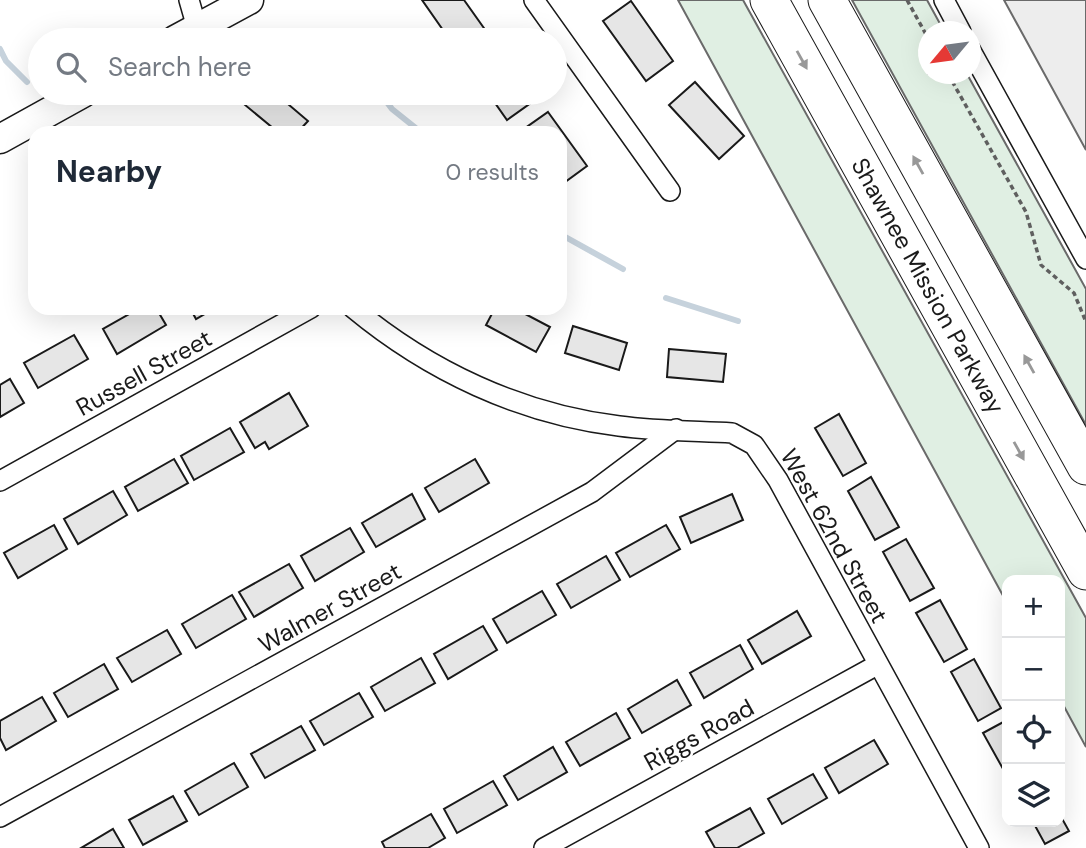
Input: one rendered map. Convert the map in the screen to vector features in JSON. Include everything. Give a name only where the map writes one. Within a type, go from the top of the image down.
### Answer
[{"type":"highway","name":"Shawnee Mission Parkway","points":[[769,0],[1086,571]]},
{"type":"highway","name":"Shawnee Mission Parkway","points":[[827,0],[1086,466]]},
{"type":"street","points":[[187,28],[189,0]]},
{"type":"street","points":[[197,28],[248,0]]},
{"type":"street","points":[[534,0],[554,28]]},
{"type":"street","points":[[944,0],[955,21]]},
{"type":"street","points":[[567,46],[670,191]]},
{"type":"street","points":[[981,67],[1086,258]]},
{"type":"street","points":[[39,126],[67,105]]},
{"type":"street","points":[[0,139],[28,130]]},
{"type":"street","name":"Russell Street","points":[[0,481],[298,315]]},
{"type":"street","name":"West 62nd Street","points":[[363,315],[433,364],[492,393],[583,420],[621,426],[732,433],[754,446],[778,480],[979,848]]},
{"type":"street","name":"Walmer Street","points":[[0,817],[592,492],[676,429]]},
{"type":"street","name":"Riggs Road","points":[[544,848],[877,665]]},
{"type":"path","points":[[907,0],[919,21]]},
{"type":"path","points":[[954,84],[1026,212],[1041,265],[1074,293],[1086,322]]},
{"type":"green space","points":[[678,0],[743,0],[1062,575],[1002,575],[1002,594]]},
{"type":"green space","points":[[852,0],[927,0],[939,21],[918,21],[918,84],[973,84],[1086,289],[1086,425]]},
{"type":"green space","points":[[1065,580],[1086,618],[1086,747],[1065,708]]},
{"type":"shaded area","points":[[1004,0],[1086,0],[1086,150]]},
{"type":"building","points":[[422,0],[464,0],[484,28],[442,28]]},
{"type":"building","points":[[631,1],[673,61],[646,81],[603,21]]},
{"type":"building","points":[[695,82],[744,136],[719,159],[669,105]]},
{"type":"building","points":[[245,105],[289,105],[308,121],[303,126],[271,126]]},
{"type":"building","points":[[496,105],[528,105],[507,120]]},
{"type":"building","points":[[548,112],[558,126],[528,126]]},
{"type":"building","points":[[567,138],[587,166],[567,181]]},
{"type":"building","points":[[128,315],[160,315],[166,325],[117,354],[103,329]]},
{"type":"building","points":[[491,315],[527,315],[550,327],[536,352],[486,325]]},
{"type":"building","points":[[573,326],[627,343],[619,370],[565,353]]},
{"type":"building","points":[[74,335],[88,359],[38,388],[24,363]]},
{"type":"building","points":[[669,349],[726,354],[723,382],[667,377]]},
{"type":"building","points":[[10,379],[24,403],[0,417],[0,385]]},
{"type":"building","points":[[289,393],[308,426],[269,449],[265,442],[255,448],[240,422]]},
{"type":"building","points":[[839,414],[866,463],[843,476],[815,428]]},
{"type":"building","points":[[230,428],[244,452],[194,480],[181,456]]},
{"type":"building","points":[[174,459],[188,483],[138,511],[125,487]]},
{"type":"building","points":[[475,459],[489,483],[439,512],[425,488]]},
{"type":"building","points":[[871,477],[899,527],[875,540],[848,491]]},
{"type":"building","points":[[113,491],[127,515],[78,544],[64,519]]},
{"type":"building","points":[[412,494],[425,519],[376,547],[362,523]]},
{"type":"building","points":[[732,494],[743,520],[691,543],[680,517]]},
{"type":"building","points":[[54,525],[67,549],[18,578],[4,553]]},
{"type":"building","points":[[666,525],[680,549],[630,577],[616,553]]},
{"type":"building","points":[[350,528],[364,552],[315,581],[301,556]]},
{"type":"building","points":[[906,539],[934,588],[910,601],[883,552]]},
{"type":"building","points":[[606,556],[620,580],[571,608],[557,584]]},
{"type":"building","points":[[289,564],[303,588],[254,617],[239,592]]},
{"type":"building","points":[[542,591],[556,615],[507,643],[493,619]]},
{"type":"building","points":[[232,595],[246,619],[196,648],[182,624]]},
{"type":"building","points":[[940,600],[967,649],[944,662],[916,613]]},
{"type":"building","points":[[797,611],[811,636],[762,664],[748,640]]},
{"type":"building","points":[[483,626],[497,650],[448,679],[434,654]]},
{"type":"building","points":[[167,630],[181,654],[132,682],[117,658]]},
{"type":"building","points":[[740,645],[753,669],[704,698],[690,673]]},
{"type":"building","points":[[421,658],[435,683],[385,711],[371,687]]},
{"type":"building","points":[[974,659],[1001,708],[978,721],[951,672]]},
{"type":"building","points":[[104,664],[118,689],[68,717],[54,693]]},
{"type":"building","points":[[677,680],[691,705],[642,733],[628,709]]},
{"type":"building","points":[[359,693],[373,717],[324,745],[310,721]]},
{"type":"building","points":[[42,697],[56,721],[6,750],[0,738],[0,721]]},
{"type":"building","points":[[616,713],[630,738],[580,766],[566,742]]},
{"type":"building","points":[[1002,723],[1002,767],[983,733]]},
{"type":"building","points":[[301,726],[315,750],[265,778],[251,754]]},
{"type":"building","points":[[874,740],[888,764],[839,793],[825,768]]},
{"type":"building","points":[[553,747],[567,772],[518,800],[504,776]]},
{"type":"building","points":[[234,763],[248,787],[199,815],[185,791]]},
{"type":"building","points":[[813,774],[827,798],[782,824],[768,799]]},
{"type":"building","points":[[493,781],[507,805],[457,833],[444,809]]},
{"type":"building","points":[[173,796],[187,821],[143,845],[129,820]]},
{"type":"building","points":[[750,808],[764,833],[737,848],[715,848],[706,832]]},
{"type":"building","points":[[431,814],[445,838],[428,848],[385,848],[382,842]]},
{"type":"building","points":[[1065,824],[1069,831],[1045,844],[1036,827],[1065,827]]},
{"type":"building","points":[[113,829],[124,848],[81,848]]},
{"type":"waterway","points":[[0,49],[6,61],[27,82]]},
{"type":"waterway","points":[[389,105],[413,126]]},
{"type":"waterway","points":[[567,238],[623,269]]},
{"type":"waterway","points":[[666,298],[738,321]]}]
